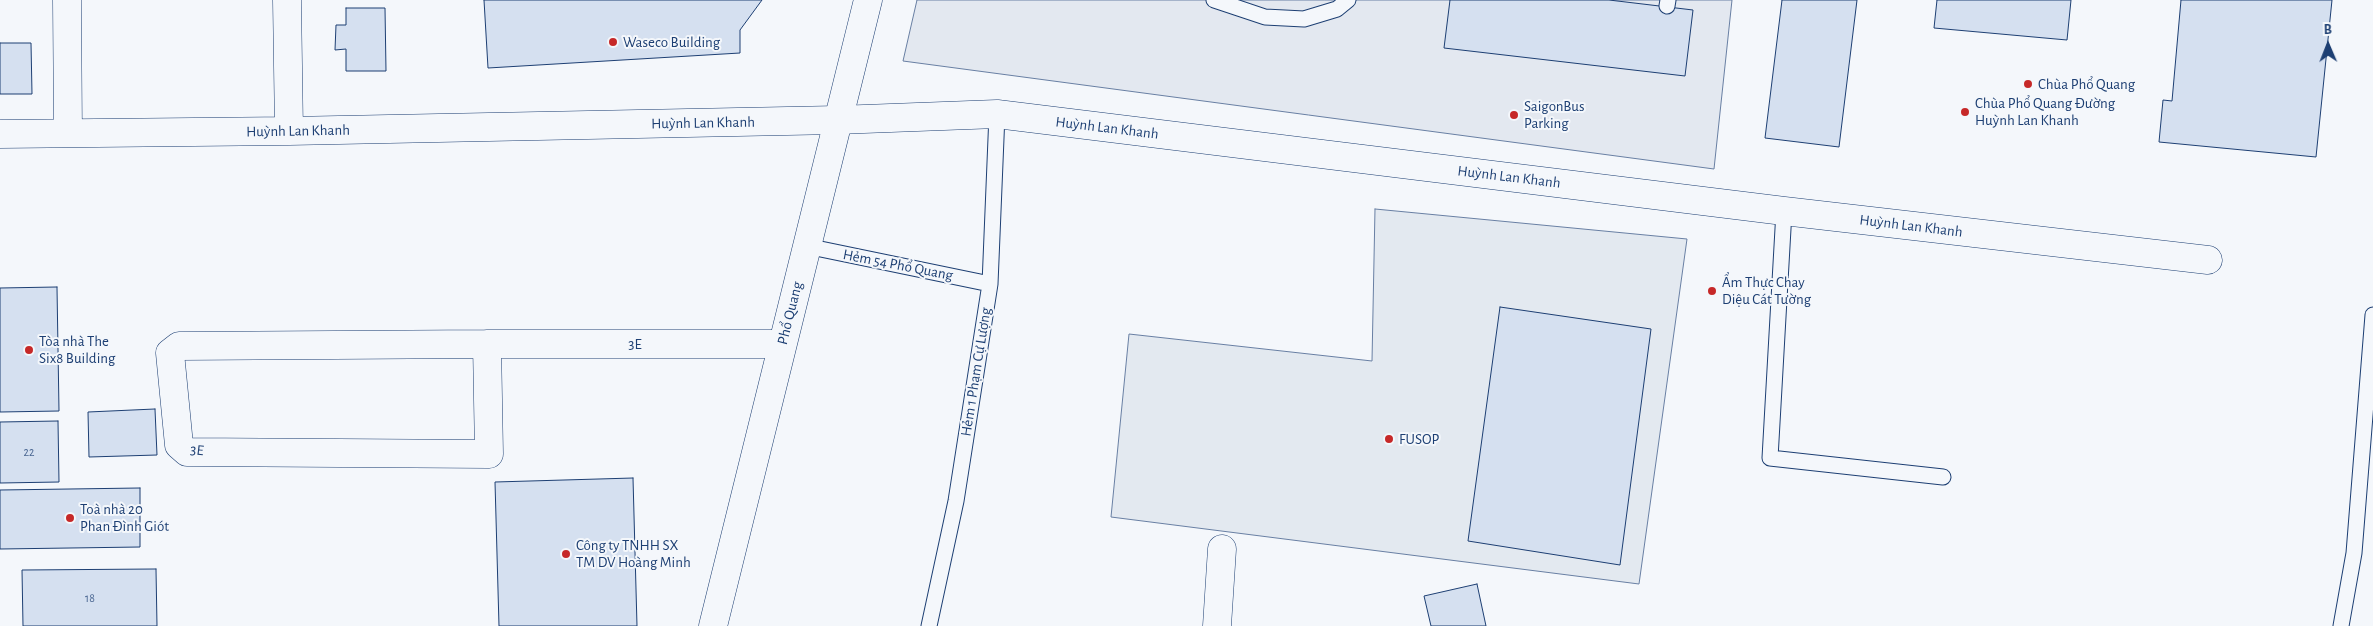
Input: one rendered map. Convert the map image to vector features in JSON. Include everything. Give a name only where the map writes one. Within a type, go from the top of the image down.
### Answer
[{"type":"street","points":[[67,0],[68,133]]},
{"type":"street","points":[[287,0],[289,131]]},
{"type":"street","name":"Phổ Quang","points":[[713,626],[868,0]]},
{"type":"street","name":"Huỳnh Lan Khanh","points":[[0,134],[289,131],[837,120],[997,114],[1784,211],[2208,260]]},
{"type":"street","name":"3E","points":[[487,344],[489,454],[188,452],[179,445],[170,353],[179,346],[487,344],[782,344]]},
{"type":"street","points":[[1217,626],[1222,549]]},
{"type":"lane","points":[[1214,0],[1264,17],[1304,19],[1337,9],[1348,0]]},
{"type":"lane","name":"Hẻm 1 Phạm Cự Lượng","points":[[930,626],[956,501],[990,284],[997,114]]},
{"type":"lane","points":[[1784,211],[1770,458],[1942,477]]},
{"type":"lane","name":"Hẻm 54 Phổ Quang","points":[[806,246],[990,284]]},
{"type":"lane","points":[[2341,626],[2354,553],[2373,315]]},
{"type":"shaded area","name":"SaigonBus Parking","points":[[917,0],[1732,0],[1714,169],[903,61]]},
{"type":"shaded area","name":"FUSOP","points":[[1375,209],[1687,239],[1639,584],[1111,517],[1129,334],[1372,361]]},
{"type":"building","name":"Waseco Building","points":[[484,0],[762,0],[740,30],[740,53],[488,68]]},
{"type":"building","points":[[1450,0],[1609,0],[1693,10],[1685,76],[1444,48]]},
{"type":"building","points":[[1782,0],[1857,0],[1839,147],[1765,138]]},
{"type":"building","points":[[1937,0],[2071,0],[2067,40],[1934,28]]},
{"type":"building","points":[[2181,0],[2332,0],[2316,157],[2159,142],[2163,100],[2172,101]]},
{"type":"building","points":[[346,8],[385,8],[386,71],[346,71],[346,49],[335,50],[336,25],[346,25]]},
{"type":"building","points":[[0,43],[31,43],[32,94],[0,94]]},
{"type":"building","name":"Tòa nhà The Six8 Building","points":[[57,287],[59,411],[0,412],[0,288]]},
{"type":"building","points":[[1500,307],[1651,329],[1620,565],[1468,541]]},
{"type":"building","points":[[155,409],[157,455],[89,457],[88,412]]},
{"type":"building","points":[[58,421],[59,482],[0,483],[0,422]]},
{"type":"building","name":"Công ty TNHH SX TM DV Hoàng Minh","points":[[633,478],[637,626],[499,626],[495,482]]},
{"type":"building","name":"Toà nhà 20 Phan Đình Giót","points":[[140,488],[140,547],[0,549],[0,490]]},
{"type":"building","points":[[156,569],[157,626],[23,626],[22,570]]},
{"type":"building","points":[[1477,584],[1486,626],[1431,626],[1424,596]]},
{"type":"place","name":"Waseco Building","points":[[613,42]]},
{"type":"place","name":"Chùa Phổ Quang","points":[[2028,84]]},
{"type":"place","name":"Chùa Phổ Quang Đường Huỳnh Lan Khanh","points":[[1965,112]]},
{"type":"place","name":"SaigonBus Parking","points":[[1514,115]]},
{"type":"place","name":"Ẩm Thực Chay Diệu Cát Tường","points":[[1712,291]]},
{"type":"place","name":"Tòa nhà The Six8 Building","points":[[29,350]]},
{"type":"place","name":"FUSOP","points":[[1389,439]]},
{"type":"place","name":"Toà nhà 20 Phan Đình Giót","points":[[70,518]]},
{"type":"place","name":"Công ty TNHH SX TM DV Hoàng Minh","points":[[566,554]]}]
